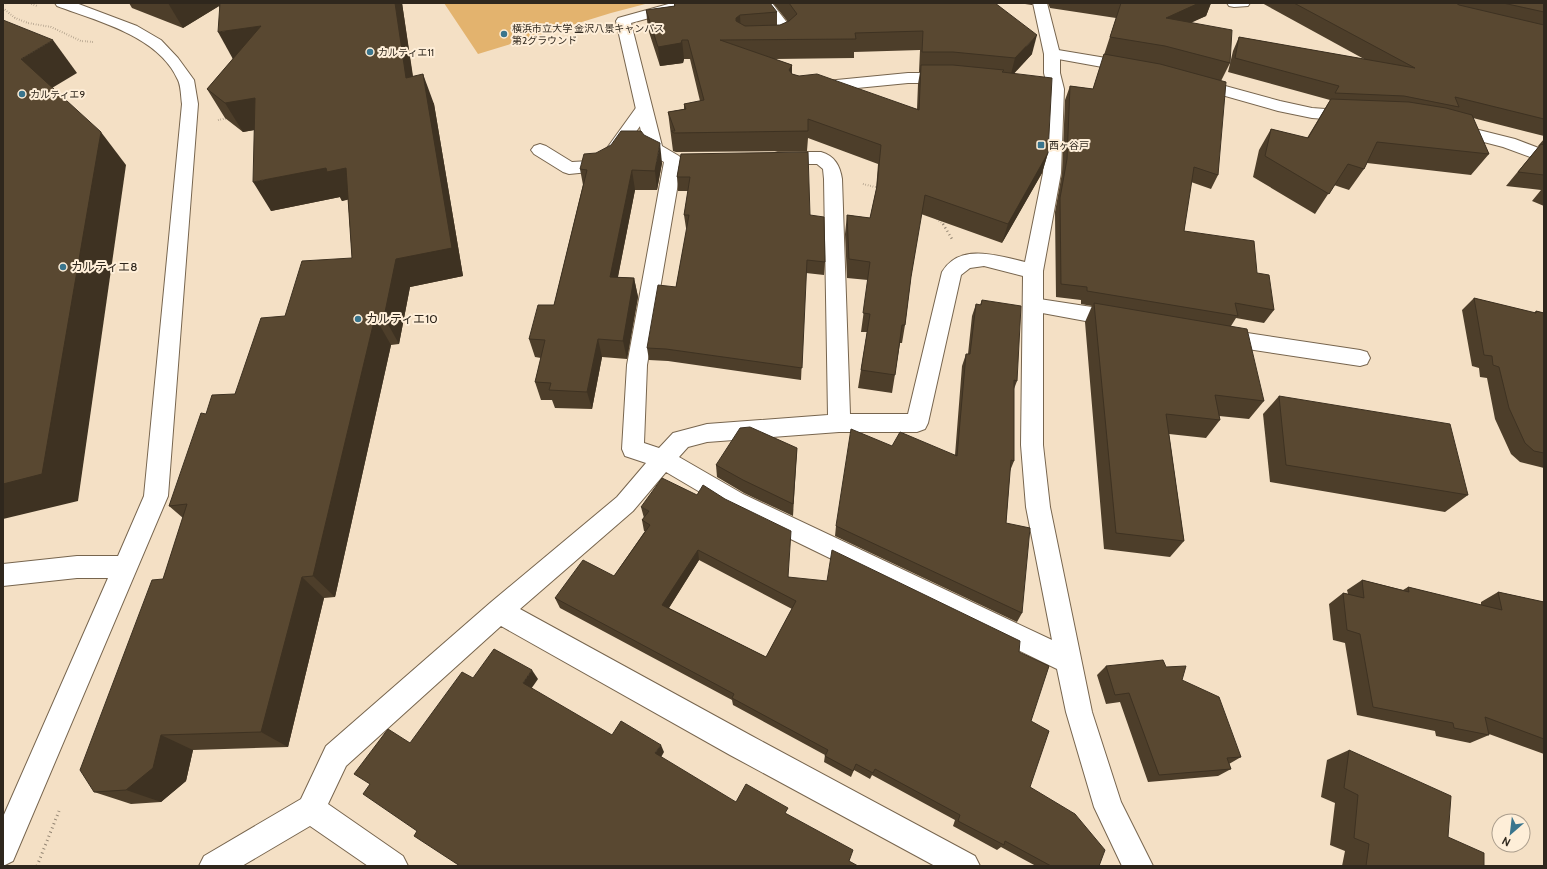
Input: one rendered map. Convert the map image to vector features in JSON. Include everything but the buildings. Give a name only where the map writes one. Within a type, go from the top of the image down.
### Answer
[{"type":"street","points":[[3,851],[156,496],[190,104],[186,80],[173,60],[156,43],[132,30],[62,3]]},
{"type":"street","points":[[688,3],[623,21],[654,148],[681,159],[637,365],[633,450],[663,459],[734,501],[1069,661]]},
{"type":"street","points":[[752,39],[780,38],[787,33],[764,3]]},
{"type":"street","points":[[1040,3],[1052,54],[1052,73],[1048,88],[1052,173],[1032,271],[1032,445],[1037,499],[1079,712],[1108,808],[1138,866]]},
{"type":"street","points":[[1234,3],[1243,3]]},
{"type":"street","points":[[1052,54],[1143,70]]},
{"type":"street","points":[[798,89],[908,78],[964,79]]},
{"type":"street","points":[[1179,78],[1278,106],[1312,113],[1366,116]]},
{"type":"street","points":[[540,150],[569,168],[593,167],[608,159],[644,109]]},
{"type":"street","points":[[1438,125],[1509,143],[1544,156]]},
{"type":"street","points":[[759,158],[821,158],[831,167],[833,179],[839,423]]},
{"type":"street","points":[[214,866],[310,809],[336,756],[499,611],[626,504],[663,459],[681,440],[707,433],[839,423],[917,423],[952,272],[965,262],[984,259],[1032,271]]},
{"type":"street","points":[[1033,305],[1134,322]]},
{"type":"street","points":[[1204,334],[1360,358]]},
{"type":"street","points":[[3,575],[77,567],[126,567]]},
{"type":"street","points":[[499,611],[740,745],[965,866]]},
{"type":"street","points":[[310,809],[393,866]]},
{"type":"path","points":[[3,4],[7,3]]},
{"type":"path","points":[[29,3],[43,9]]},
{"type":"path","points":[[833,179],[880,188]]},
{"type":"path","points":[[934,217],[945,226],[965,262]]},
{"type":"shaded area","name":"横浜市立大学 金沢八景キャンパス 第2グラウンド","points":[[444,3],[649,3],[611,13],[478,54]]},
{"type":"place","name":"横浜市立大学 金沢八景キャンパス 第2グラウンド","points":[[504,34]]},
{"type":"place","name":"カルティエ11","points":[[370,52]]},
{"type":"place","name":"カルティエ9","points":[[22,94]]},
{"type":"place","name":"西ヶ谷戸","points":[[1041,145]]},
{"type":"place","name":"カルティエ8","points":[[63,267]]},
{"type":"place","name":"カルティエ10","points":[[358,319]]}]
